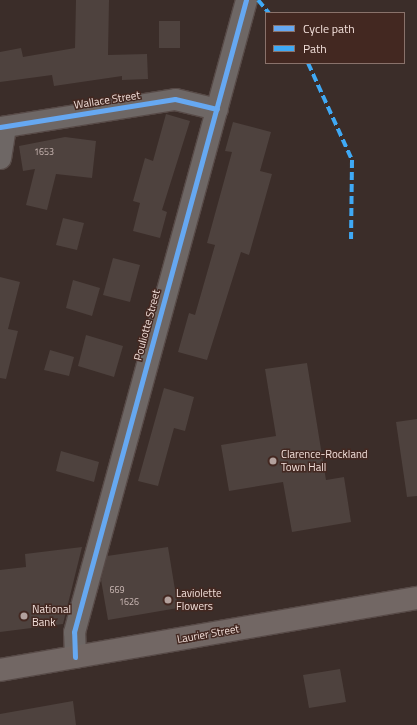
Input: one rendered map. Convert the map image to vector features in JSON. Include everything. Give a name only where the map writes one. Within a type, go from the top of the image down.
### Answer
[{"type":"main road","name":"Laurier Street","points":[[0,670],[417,598]]},
{"type":"street","name":"Pouliotte Street","points":[[75,657],[74,632],[246,0]]},
{"type":"street","name":"Wallace Street","points":[[3,126],[176,99],[217,108]]},
{"type":"street","points":[[0,158],[3,126]]},
{"type":"building","points":[[76,0],[109,0],[108,55],[147,54],[148,79],[122,80],[122,76],[54,86],[52,75],[0,82],[0,52],[21,48],[23,57],[75,48]]},
{"type":"building","points":[[159,21],[180,21],[180,48],[159,48]]},
{"type":"building","points":[[166,114],[190,121],[162,210],[167,212],[160,238],[133,231],[140,203],[133,201],[145,158],[153,161]]},
{"type":"building","points":[[233,122],[271,132],[260,171],[272,174],[249,255],[241,252],[207,360],[178,352],[189,313],[195,315],[215,245],[207,243],[232,152],[225,151]]},
{"type":"building","points":[[65,137],[96,141],[92,178],[56,174],[47,210],[26,205],[35,169],[23,171],[19,146]]},
{"type":"building","points":[[63,218],[84,223],[77,250],[56,245]]},
{"type":"building","points":[[113,258],[140,265],[130,302],[103,295]]},
{"type":"building","points":[[0,277],[20,282],[8,329],[18,331],[6,379],[0,378]]},
{"type":"building","points":[[73,280],[100,288],[92,316],[66,308]]},
{"type":"building","points":[[86,335],[123,346],[114,377],[78,366]]},
{"type":"building","points":[[50,350],[74,357],[69,376],[44,370]]},
{"type":"building","name":"Clarence-Rockland Town Hall","points":[[307,363],[326,480],[344,477],[351,522],[292,532],[283,482],[229,491],[221,445],[276,436],[265,369]]},
{"type":"building","points":[[164,388],[194,397],[185,431],[174,428],[158,486],[138,481]]},
{"type":"building","points":[[417,419],[417,496],[407,497],[396,422]]},
{"type":"building","points":[[61,451],[99,462],[94,482],[56,471]]},
{"type":"building","points":[[82,547],[63,624],[0,632],[0,570],[26,567],[25,554]]},
{"type":"building","points":[[168,547],[178,608],[108,620],[101,580],[107,556]]},
{"type":"building","points":[[340,669],[346,702],[309,708],[303,675]]},
{"type":"building","points":[[73,701],[76,725],[0,725],[0,714]]},
{"type":"marked path","points":[[258,0],[268,12]]},
{"type":"marked path","points":[[308,64],[352,160],[351,239]]},
{"type":"cycle path","points":[[75,657],[74,632],[246,0]]},
{"type":"cycle path","points":[[0,127],[175,99],[217,109]]},
{"type":"place","name":"Clarence-Rockland Town Hall","points":[[273,461]]},
{"type":"place","name":"Laviolette Flowers","points":[[168,600]]},
{"type":"place","name":"National Bank","points":[[24,616]]}]
